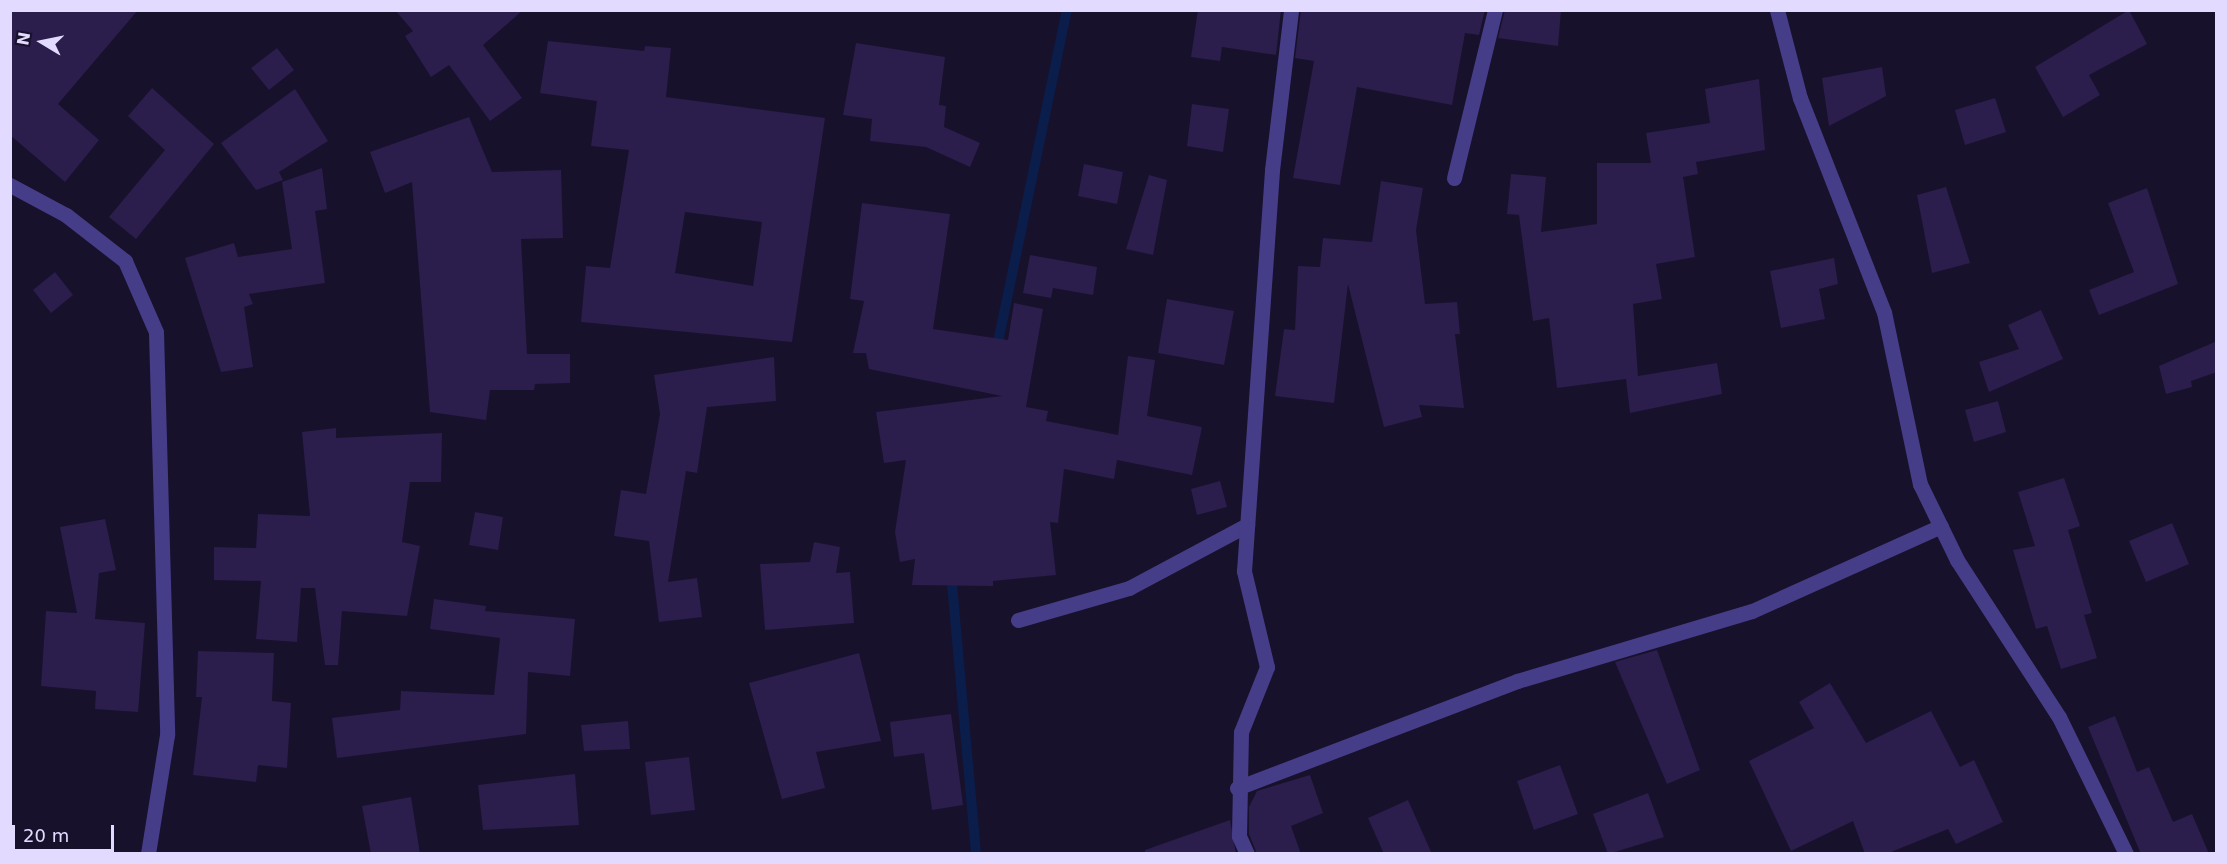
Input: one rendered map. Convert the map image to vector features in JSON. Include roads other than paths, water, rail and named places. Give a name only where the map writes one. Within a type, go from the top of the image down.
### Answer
[{"type":"street","points":[[1247,854],[1239,836],[1237,788],[1241,732],[1267,667],[1244,571],[1272,170],[1291,10]]},
{"type":"street","points":[[1454,178],[1495,10]]},
{"type":"street","points":[[1777,10],[1800,98],[1884,312],[1920,484],[1941,526],[2059,717],[2126,854]]},
{"type":"street","points":[[10,185],[66,215],[125,261],[156,332],[167,735],[148,854]]},
{"type":"street","points":[[1018,620],[1129,588],[1247,525]]},
{"type":"street","points":[[1237,788],[1517,681],[1752,610],[1941,526]]},
{"type":"waterway","points":[[996,352],[1067,10]]},
{"type":"waterway","points":[[951,573],[976,854]]}]
